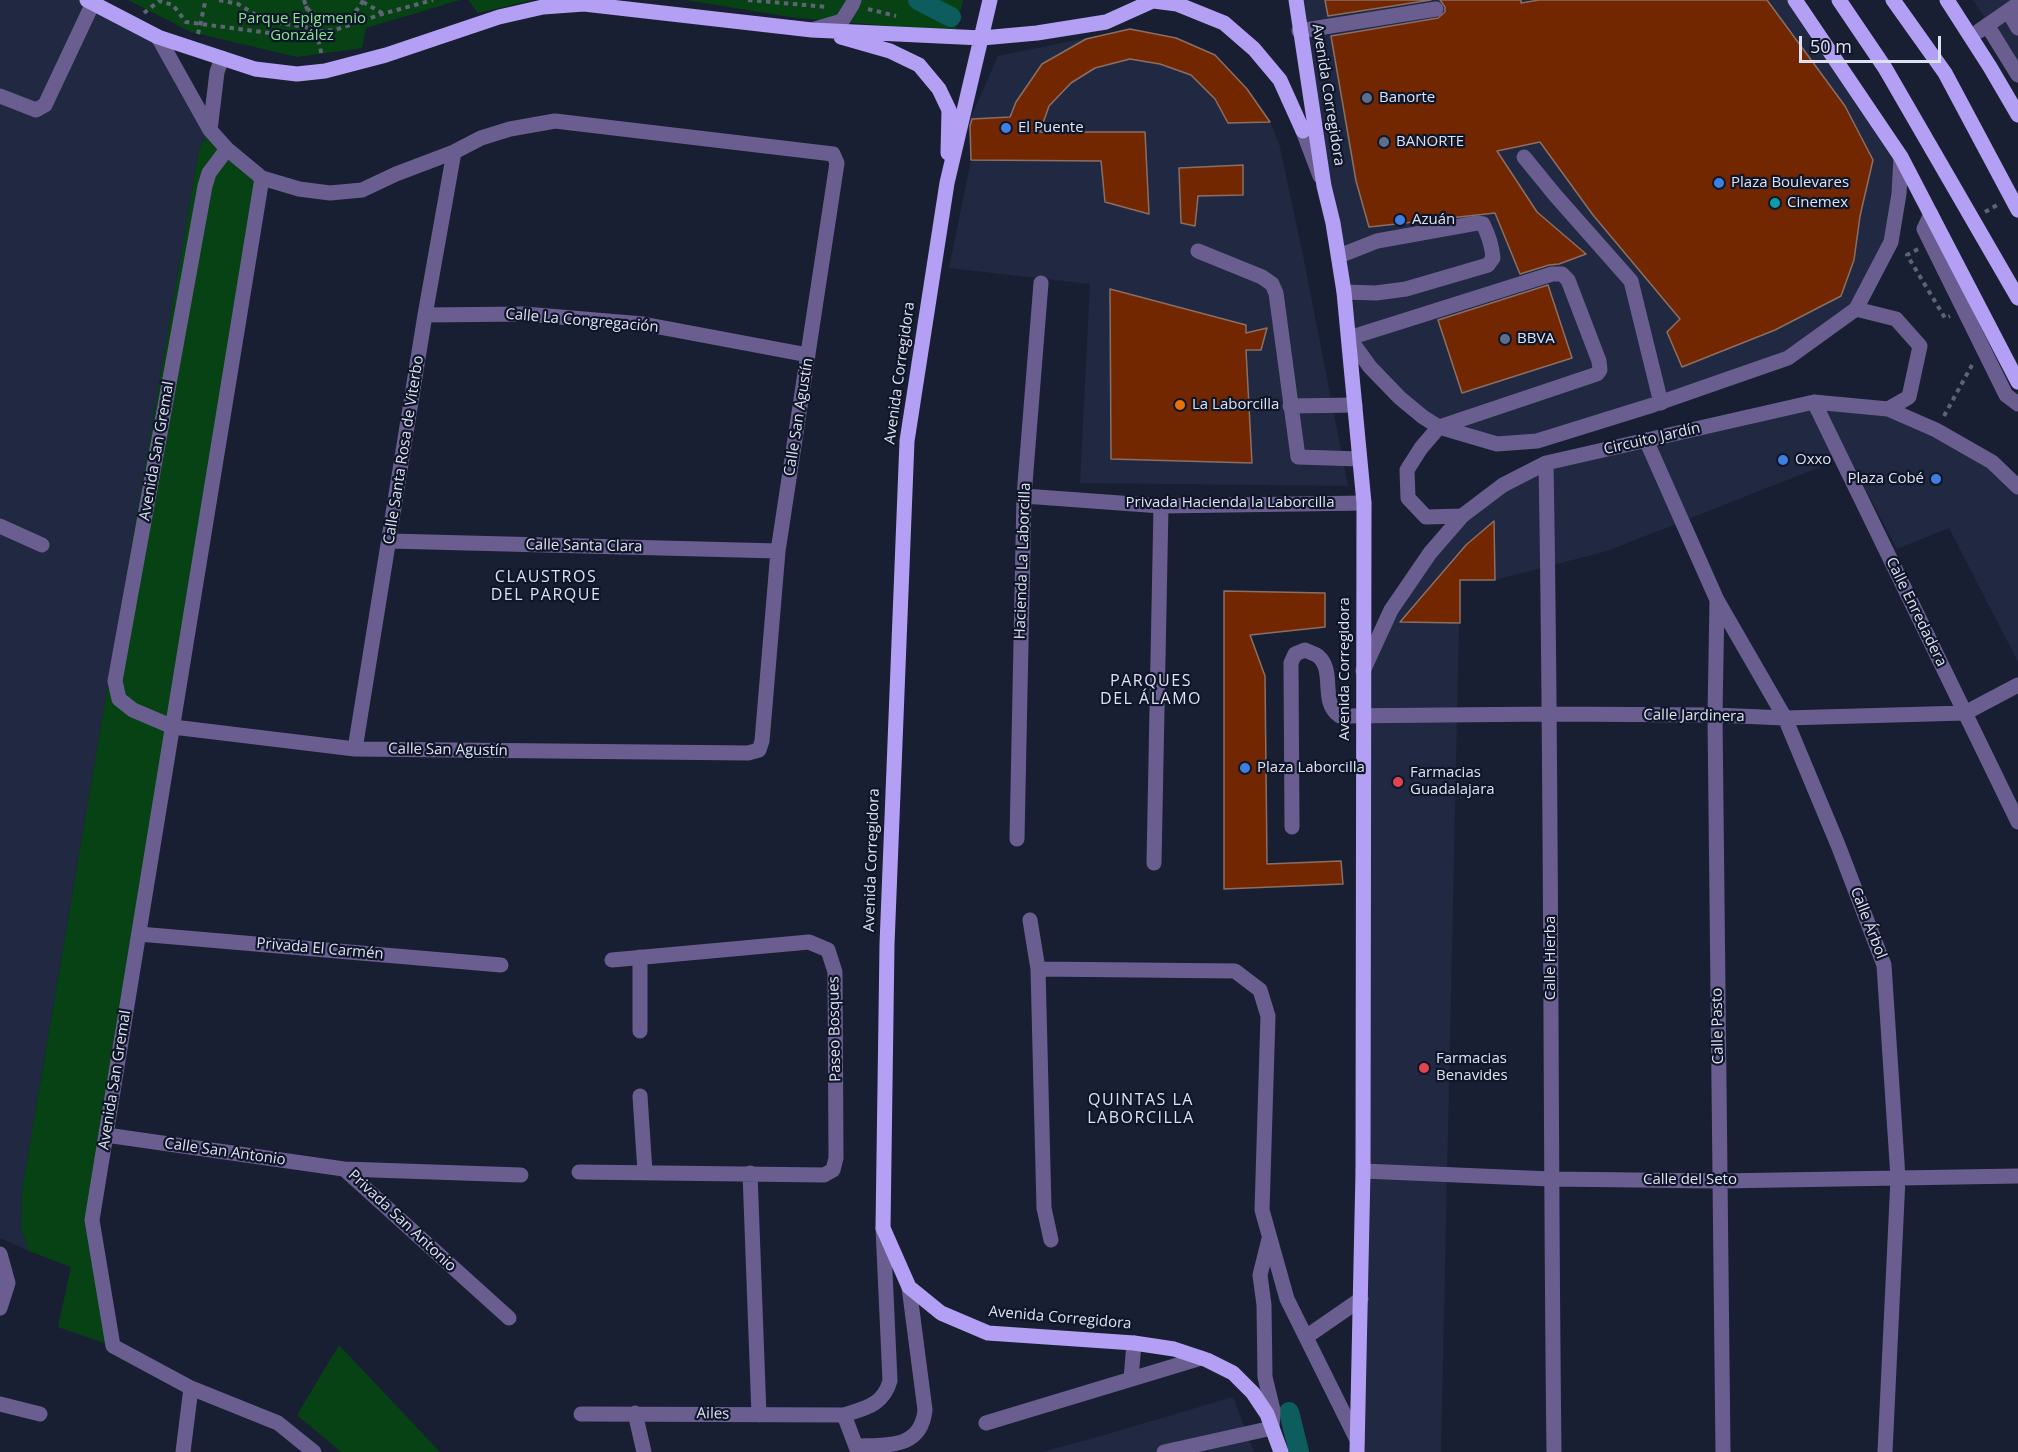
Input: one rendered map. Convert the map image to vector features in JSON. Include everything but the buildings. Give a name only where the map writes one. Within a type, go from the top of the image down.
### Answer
[{"type":"main road","name":"Avenida Corregidora","points":[[990,0],[947,183],[907,441],[887,944],[883,1228],[909,1287],[941,1313],[988,1333],[1134,1343],[1174,1349],[1201,1358],[1233,1373],[1253,1394],[1267,1414],[1281,1452]]},
{"type":"main road","points":[[1146,0],[1178,4],[1224,23],[1246,42],[1280,80],[1302,131]]},
{"type":"main road","points":[[90,2],[159,37],[255,69],[297,74],[325,71],[397,52],[499,17],[543,7],[584,4],[812,30],[982,38],[1037,33],[1106,22],[1155,0]]},
{"type":"main road","name":"Avenida Corregidora","points":[[1296,0],[1324,186],[1344,292],[1364,503],[1363,1171],[1357,1446]]},
{"type":"main road","points":[[1795,0],[1901,157],[2018,382]]},
{"type":"main road","points":[[1839,0],[1885,68],[2018,298]]},
{"type":"main road","points":[[1893,0],[1945,73],[2018,210]]},
{"type":"main road","points":[[1948,4],[2018,115]]},
{"type":"main road","points":[[812,30],[891,51],[919,65],[939,89],[949,110],[947,183]]},
{"type":"street","points":[[0,96],[36,110],[45,105],[90,2]]},
{"type":"street","points":[[812,30],[842,21],[853,3]]},
{"type":"street","points":[[1970,37],[2013,7],[2018,28]]},
{"type":"street","points":[[1299,31],[1436,9]]},
{"type":"street","points":[[1987,25],[2018,75]]},
{"type":"street","name":"Calle San Agustín","points":[[159,37],[210,130],[227,149],[262,178],[299,189],[330,193],[362,190],[396,174],[454,152],[481,138],[510,129],[555,121],[832,154],[837,163],[778,551],[762,741],[759,750],[748,753],[355,749],[173,727]]},
{"type":"street","points":[[210,130],[222,58]]},
{"type":"street","points":[[1302,131],[1324,186]]},
{"type":"street","name":"Avenida San Gremal","points":[[173,727],[133,710],[120,699],[115,681],[206,186],[210,173],[227,149]]},
{"type":"street","name":"Calle Santa Rosa de Viterbo","points":[[355,749],[425,315],[454,152]]},
{"type":"street","points":[[1524,157],[1597,233],[1630,281],[1657,404]]},
{"type":"street","points":[[1888,409],[1910,397],[1920,346],[1896,319],[1856,309],[1891,242],[1899,194],[1901,157]]},
{"type":"street","name":"Avenida San Gremal","points":[[191,1388],[112,1346],[92,1220],[262,178]]},
{"type":"street","points":[[1931,214],[1924,229],[2006,395],[2018,404]]},
{"type":"street","points":[[1339,256],[1377,241],[1477,223],[1483,224],[1485,228],[1493,258],[1488,265],[1406,289],[1376,293],[1344,292]]},
{"type":"street","points":[[1198,251],[1262,277],[1272,284],[1276,293],[1298,457],[1359,459]]},
{"type":"street","points":[[1349,338],[1552,274],[1562,274],[1568,280],[1599,361],[1600,370],[1597,374],[1439,427],[1421,448],[1407,470],[1408,498],[1426,517],[1462,516]]},
{"type":"street","name":"Hacienda La Laborcilla","points":[[1017,839],[1024,496],[1041,283]]},
{"type":"street","name":"Circuito Jardín","points":[[1349,338],[1370,367],[1400,398],[1423,417],[1439,427],[1497,444],[1537,441],[1657,404],[1788,358],[1856,309]]},
{"type":"street","name":"Calle La Congregación","points":[[425,315],[524,314],[643,324],[808,355]]},
{"type":"street","name":"Circuito Jardín","points":[[1363,671],[1391,610],[1430,553],[1462,516],[1503,485],[1546,464],[1814,402],[1888,409],[1936,430],[1992,462],[2018,487]]},
{"type":"street","name":"Calle Enredadera","points":[[1814,402],[2018,822]]},
{"type":"street","points":[[1290,406],[1355,405]]},
{"type":"street","name":"Calle Árbol","points":[[1646,440],[1717,600],[1785,718],[1838,845],[1884,965],[1898,1178],[1885,1452]]},
{"type":"street","name":"Calle Hierba","points":[[1546,464],[1550,714],[1554,1452]]},
{"type":"street","name":"Privada Hacienda la Laborcilla","points":[[1024,496],[1161,506],[1364,503]]},
{"type":"street","points":[[1154,863],[1161,506]]},
{"type":"street","points":[[0,526],[42,545]]},
{"type":"street","name":"Calle Santa Clara","points":[[390,542],[778,551]]},
{"type":"street","name":"Calle Pasto","points":[[1717,600],[1715,715],[1723,1452]]},
{"type":"street","name":"Calle Jardinera","points":[[1292,827],[1291,663],[1295,654],[1305,650],[1317,656],[1324,664],[1330,704],[1334,712],[1340,716],[1550,714],[1715,715],[1785,718],[1965,713],[2018,686]]},
{"type":"street","points":[[1030,920],[1038,969],[1044,1208],[1051,1240]]},
{"type":"street","name":"Privada El Carmén","points":[[139,934],[501,965]]},
{"type":"street","name":"Paseo Bosques","points":[[579,1172],[824,1176],[833,1170],[836,1158],[835,972],[828,950],[809,942],[612,960]]},
{"type":"street","points":[[640,957],[640,1031]]},
{"type":"street","points":[[1038,969],[1235,971],[1260,990],[1268,1016],[1262,1210],[1287,1299],[1357,1446]]},
{"type":"street","points":[[640,1096],[645,1172]]},
{"type":"street","name":"Calle San Antonio","points":[[106,1135],[344,1169]]},
{"type":"street","name":"Privada San Antonio","points":[[344,1169],[521,1175]]},
{"type":"street","name":"Privada San Antonio","points":[[344,1169],[508,1318]]},
{"type":"street","name":"Calle del Seto","points":[[1363,1171],[1551,1179],[1720,1181],[2018,1176]]},
{"type":"street","points":[[750,1173],[759,1414]]},
{"type":"street","name":"Ailes","points":[[581,1414],[844,1415],[864,1409],[880,1400],[890,1381],[883,1228]]},
{"type":"street","points":[[1164,1452],[1272,1428],[1273,1410],[1265,1377],[1264,1305],[1260,1275],[1269,1236]]},
{"type":"street","points":[[0,1254],[8,1283],[0,1308]]},
{"type":"street","points":[[844,1415],[858,1449],[905,1442],[917,1434],[924,1423],[925,1410],[909,1287]]},
{"type":"street","points":[[1306,1337],[1361,1299]]},
{"type":"street","points":[[886,1317],[914,1323]]},
{"type":"street","points":[[1131,1379],[1134,1343]]},
{"type":"street","points":[[986,1423],[1201,1358]]},
{"type":"street","points":[[183,1452],[191,1388],[278,1422],[314,1452]]},
{"type":"street","points":[[0,1404],[40,1414]]},
{"type":"street","points":[[636,1413],[645,1452]]},
{"type":"path","points":[[219,0],[238,4],[266,21],[322,30],[335,30],[433,0]]},
{"type":"path","points":[[748,0],[828,7],[853,3]]},
{"type":"path","points":[[131,23],[159,1],[173,5],[186,22],[277,34],[300,33],[314,29]]},
{"type":"path","points":[[304,1],[319,43],[325,71]]},
{"type":"path","points":[[304,1],[313,13],[326,21],[341,21],[354,14],[363,1],[382,14]]},
{"type":"path","points":[[195,49],[205,3]]},
{"type":"path","points":[[1936,430],[1977,356],[1984,351]]},
{"type":"shaded area","points":[[0,0],[87,0],[158,37],[210,130],[199,149],[22,1190],[21,1228],[29,1251],[0,1238]]},
{"type":"shaded area","name":"Plaza Boulevares","points":[[1296,0],[1795,0],[1901,157],[1898,208],[1856,309],[1788,358],[1653,405],[1497,444],[1439,427],[1349,338]]},
{"type":"shaded area","points":[[1973,0],[2018,0],[2018,69],[2010,55]]},
{"type":"shaded area","points":[[1130,29],[1176,38],[1215,55],[1247,89],[1270,122],[1279,143],[1303,255],[1348,486],[1080,483],[1090,284],[949,268],[971,160],[970,119],[998,56]]},
{"type":"shaded area","points":[[1814,402],[1888,409],[1936,430],[2018,487],[2018,662],[1949,528],[1897,549],[1848,456],[1607,551],[1495,580],[1460,580],[1441,1452],[1357,1452],[1363,671],[1391,610],[1462,516],[1546,463]]},
{"type":"shaded area","points":[[1233,1397],[1254,1452],[1042,1452],[1094,1438]]},
{"type":"green space","name":"Parque Epigmenio González","points":[[128,0],[460,0],[366,28],[362,48],[297,57],[191,32]]},
{"type":"green space","points":[[468,0],[533,0],[478,13]]},
{"type":"green space","points":[[686,0],[963,0],[955,32],[790,17]]},
{"type":"green space","points":[[210,130],[262,178],[92,1220],[113,1346],[58,1327],[71,1267],[29,1251],[21,1228],[22,1190],[199,149]]},
{"type":"green space","points":[[339,1345],[440,1452],[341,1452],[297,1415]]},
{"type":"waterway","points":[[918,0],[951,17]]},
{"type":"waterway","points":[[1289,1412],[1299,1452]]},
{"type":"place","name":"Banorte","points":[[1367,98]]},
{"type":"place","name":"El Puente","points":[[1006,128]]},
{"type":"place","name":"BANORTE","points":[[1384,142]]},
{"type":"place","name":"Plaza Boulevares","points":[[1719,183]]},
{"type":"place","name":"Cinemex","points":[[1775,203]]},
{"type":"place","name":"Azuán","points":[[1400,220]]},
{"type":"place","name":"BBVA","points":[[1505,339]]},
{"type":"place","name":"La Laborcilla","points":[[1180,405]]},
{"type":"place","name":"Oxxo","points":[[1783,460]]},
{"type":"place","name":"Plaza Cobé","points":[[1936,479]]},
{"type":"place","name":"Plaza Laborcilla","points":[[1245,768]]},
{"type":"place","name":"Farmacias Guadalajara","points":[[1398,782]]},
{"type":"place","name":"Farmacias Benavides","points":[[1424,1068]]},
{"type":"district","name":"CLAUSTROS DEL PARQUE","points":[[546,586]]},
{"type":"district","name":"PARQUES DEL ÁLAMO","points":[[1151,690]]},
{"type":"district","name":"QUINTAS LA LABORCILLA","points":[[1141,1109]]}]
